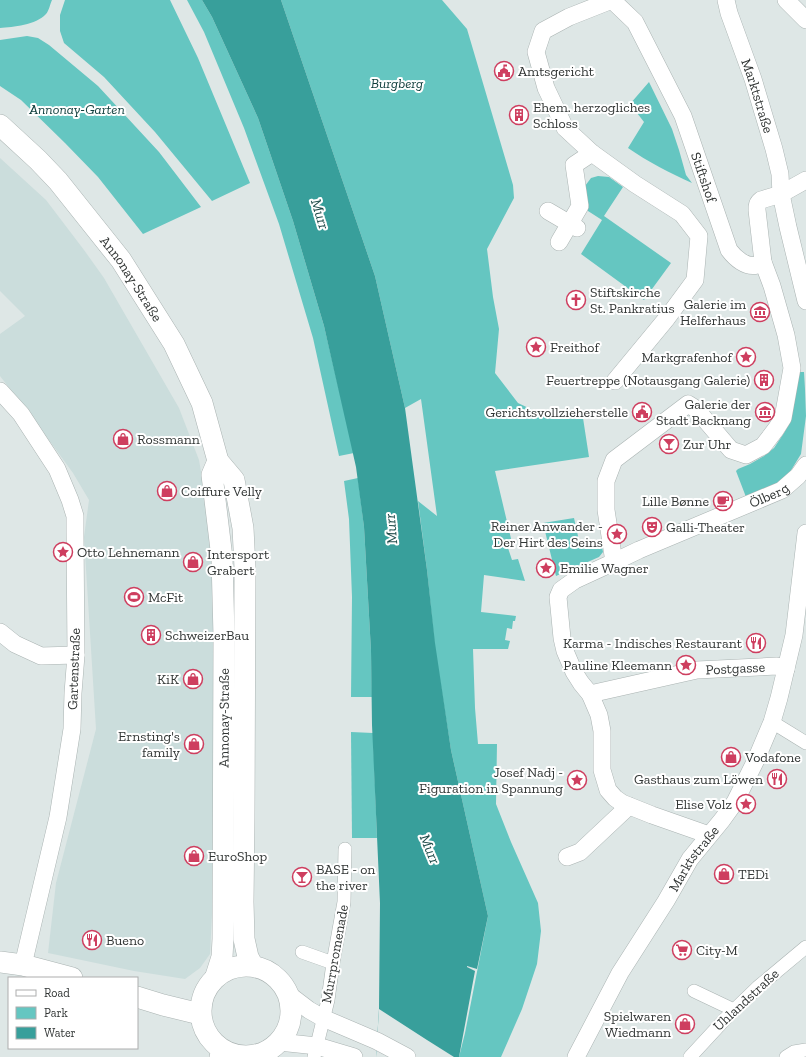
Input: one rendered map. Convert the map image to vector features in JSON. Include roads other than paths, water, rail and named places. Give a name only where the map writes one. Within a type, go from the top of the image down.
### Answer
[{"type":"street","name":"Stiftshof","points":[[615,381],[667,318],[695,280],[699,236],[682,214],[638,180],[592,153],[565,128],[546,88],[536,52],[543,31],[569,17],[612,0],[635,22],[646,36],[669,82],[683,116],[695,137],[727,231],[729,250],[738,260],[750,265],[756,265],[763,262]]},
{"type":"street","name":"Marktstraße","points":[[726,0],[729,13],[753,79],[774,149],[780,174],[781,194],[806,301]]},
{"type":"street","points":[[786,0],[806,20]]},
{"type":"street","name":"Annonay-Straße","points":[[0,125],[38,160],[58,181],[121,260],[174,344],[202,403],[218,461],[234,480],[243,528],[245,568],[244,939],[248,957],[253,966]]},
{"type":"street","points":[[558,242],[573,226],[580,206],[574,165],[592,153]]},
{"type":"street","points":[[614,562],[606,510],[606,481],[614,460],[688,404],[696,409],[731,450],[746,455],[763,446],[783,418],[792,368],[786,335],[772,286],[763,262],[757,205],[760,200],[781,194],[806,180]]},
{"type":"street","points":[[548,210],[573,226]]},
{"type":"street","name":"Gartenstraße","points":[[0,391],[21,414],[58,469],[75,516],[76,655],[72,729],[58,817],[23,965]]},
{"type":"street","name":"Annonay-Straße","points":[[216,976],[222,957],[223,939],[224,636],[222,558],[212,475],[218,461]]},
{"type":"street","name":"Ölberg","points":[[709,835],[629,806],[615,798],[608,790],[602,770],[602,731],[599,715],[590,694],[574,672],[565,651],[560,623],[558,597],[561,590],[575,580],[639,550],[782,490],[798,476],[806,465]]},
{"type":"street","name":"Marktstraße","points":[[576,1057],[620,973],[666,901],[690,859],[735,802],[755,762],[772,722],[794,635],[806,533]]},
{"type":"street","points":[[0,632],[15,644],[41,656],[76,655]]},
{"type":"street","name":"Postgasse","points":[[590,694],[697,670],[777,666],[786,669]]},
{"type":"street","points":[[772,722],[806,743]]},
{"type":"street","points":[[567,857],[580,852],[629,806]]},
{"type":"street","name":"Murrpromenade","points":[[315,1051],[328,1000],[344,902],[345,849]]},
{"type":"street","name":"Uhlandstraße","points":[[690,1057],[758,986],[806,947]]},
{"type":"street","points":[[302,952],[333,963]]},
{"type":"street","points":[[0,962],[23,965],[68,977]]},
{"type":"street","points":[[237,965],[253,966],[268,971],[280,981],[288,994],[291,1006],[291,1019],[279,1042],[267,1051],[253,1056],[220,1054],[205,1031],[200,1014],[204,992],[216,976],[224,971],[237,965]]},
{"type":"street","points":[[694,991],[734,1010]]},
{"type":"street","points":[[288,994],[309,1010],[323,1018],[377,1041],[407,1057]]},
{"type":"street","points":[[138,997],[200,1014]]},
{"type":"street","points":[[279,1042],[300,1043],[315,1051],[354,1057]]},
{"type":"street","points":[[786,1057],[794,1052],[806,1050]]},
{"type":"water","name":"Murr","points":[[202,0],[281,0],[375,276],[405,408],[427,570],[435,643],[451,750],[488,916],[477,969],[467,966],[475,971],[459,1057],[376,1057],[379,1009],[380,903],[372,725],[371,651],[364,527],[356,467],[324,326],[293,221],[258,118],[212,17]]},
{"type":"place","name":"Amtsgericht","points":[[504,71]]},
{"type":"place","name":"Ehem. herzogliches Schloss","points":[[519,115]]},
{"type":"place","name":"Stiftskirche St. Pankratius","points":[[576,300]]},
{"type":"place","name":"Galerie im Helferhaus","points":[[760,312]]},
{"type":"place","name":"Freithof","points":[[536,347]]},
{"type":"place","name":"Markgrafenhof","points":[[746,357]]},
{"type":"place","name":"Feuertreppe (Notausgang Galerie)","points":[[764,380]]},
{"type":"place","name":"Gerichtsvollzieherstelle","points":[[642,412]]},
{"type":"place","name":"Galerie der Stadt Backnang","points":[[765,412]]},
{"type":"place","name":"Rossmann","points":[[123,439]]},
{"type":"place","name":"Zur Uhr","points":[[669,444]]},
{"type":"place","name":"Coiffure Velly","points":[[167,491]]},
{"type":"place","name":"Lille Bønne","points":[[723,501]]},
{"type":"place","name":"Galli-Theater","points":[[652,527]]},
{"type":"place","name":"Reiner Anwander - Der Hirt des Seins","points":[[617,534]]},
{"type":"place","name":"Otto Lehnemann","points":[[63,552]]},
{"type":"place","name":"Intersport Grabert","points":[[193,562]]},
{"type":"place","name":"Emilie Wagner","points":[[546,568]]},
{"type":"place","name":"McFit","points":[[134,597]]},
{"type":"place","name":"SchweizerBau","points":[[151,635]]},
{"type":"place","name":"Karma - Indisches Restaurant","points":[[756,643]]},
{"type":"place","name":"Pauline Kleemann","points":[[686,665]]},
{"type":"place","name":"KiK","points":[[193,679]]},
{"type":"place","name":"Ernsting's family","points":[[194,744]]},
{"type":"place","name":"Vodafone","points":[[731,757]]},
{"type":"place","name":"Gasthaus zum Löwen","points":[[777,779]]},
{"type":"place","name":"Josef Nadj - Figuration in Spannung","points":[[577,780]]},
{"type":"place","name":"Elise Volz","points":[[746,804]]},
{"type":"place","name":"EuroShop","points":[[194,856]]},
{"type":"place","name":"TEDi","points":[[724,874]]},
{"type":"place","name":"BASE - on the river","points":[[302,877]]},
{"type":"place","name":"Bueno","points":[[92,940]]},
{"type":"place","name":"City-M","points":[[682,950]]},
{"type":"place","name":"Spielwaren Wiedmann","points":[[685,1024]]},
{"type":"park label","name":"Burgberg","points":[[397,83]]},
{"type":"park label","name":"Annonay-Garten","points":[[77,109]]}]
